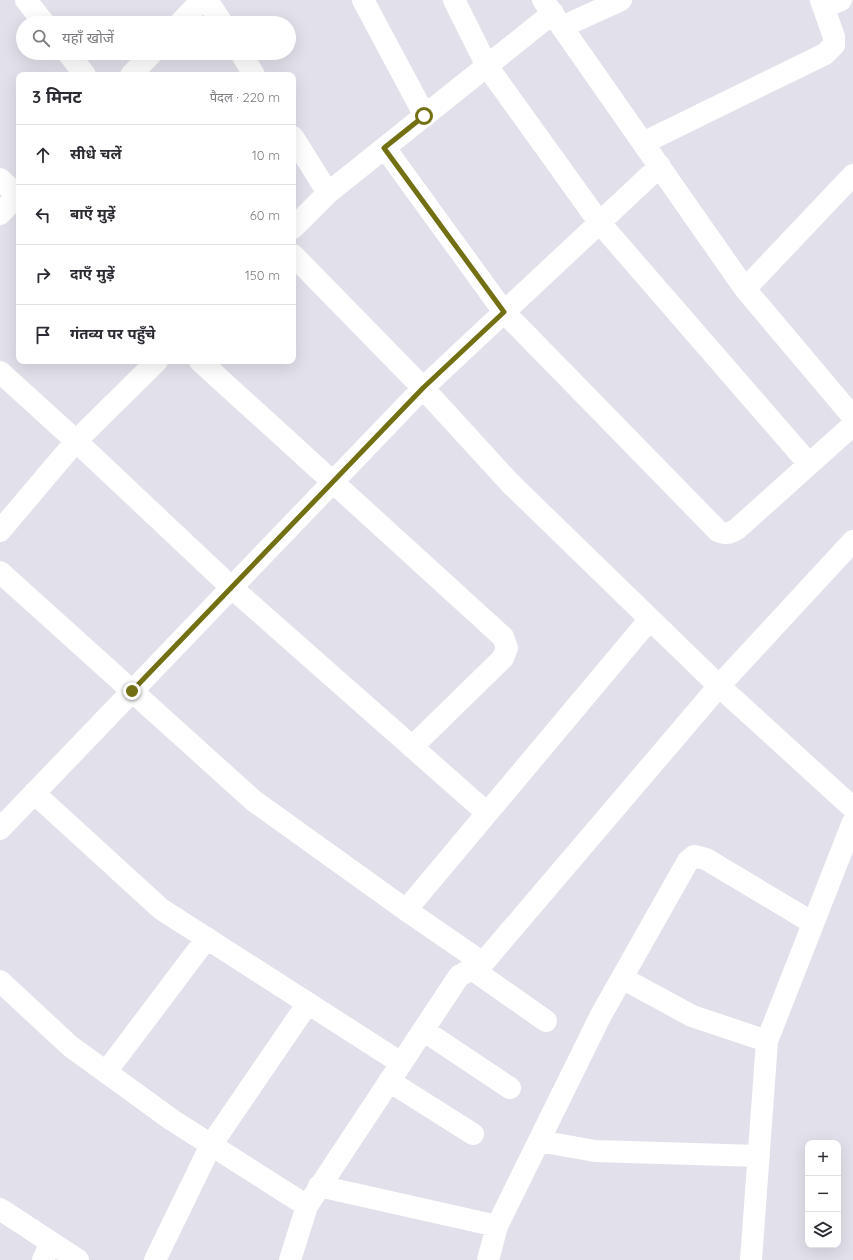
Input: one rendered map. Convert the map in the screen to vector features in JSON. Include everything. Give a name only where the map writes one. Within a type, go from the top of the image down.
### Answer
[{"type":"street","points":[[26,0],[39,16]]},
{"type":"street","points":[[187,16],[202,0]]},
{"type":"street","points":[[208,0],[218,16]]},
{"type":"street","points":[[363,0],[424,116]]},
{"type":"street","points":[[454,0],[487,66],[599,222],[809,464]]},
{"type":"street","points":[[296,225],[328,193],[553,13],[621,0]]},
{"type":"street","points":[[643,143],[825,54],[834,46],[829,2]]},
{"type":"street","points":[[553,13],[745,289],[853,417]]},
{"type":"street","points":[[73,60],[83,72]]},
{"type":"street","points":[[134,72],[145,60]]},
{"type":"street","points":[[245,60],[252,72]]},
{"type":"street","points":[[296,142],[328,193]]},
{"type":"street","points":[[384,148],[504,312],[706,519],[723,534],[731,532],[737,528],[853,425]]},
{"type":"street","points":[[0,829],[423,388],[660,166]]},
{"type":"street","points":[[745,289],[853,175]]},
{"type":"street","points":[[0,178],[16,194]]},
{"type":"street","points":[[0,214],[16,198]]},
{"type":"street","points":[[296,258],[423,388],[511,484],[719,686],[853,808]]},
{"type":"street","points":[[0,531],[76,441],[154,364]]},
{"type":"street","points":[[203,364],[502,637],[507,648],[503,658],[412,747]]},
{"type":"street","points":[[0,372],[76,441],[231,588],[487,813]]},
{"type":"street","points":[[290,1260],[307,1206],[459,976],[478,966],[719,686],[853,541]]},
{"type":"street","points":[[0,572],[254,801],[406,910],[546,1021]]},
{"type":"street","points":[[406,910],[650,619]]},
{"type":"street","points":[[34,793],[161,909],[401,1063]]},
{"type":"street","points":[[752,1260],[767,1041],[813,923],[851,833]]},
{"type":"street","points":[[488,1260],[497,1226],[601,1015],[688,861],[694,856],[706,859],[813,923]]},
{"type":"street","points":[[106,1072],[207,938]]},
{"type":"street","points":[[622,978],[692,1016],[767,1041]]},
{"type":"street","points":[[0,981],[70,1046],[172,1120],[307,1206]]},
{"type":"street","points":[[155,1260],[211,1145],[308,1003]]},
{"type":"street","points":[[423,1030],[510,1088]]},
{"type":"street","points":[[389,1081],[472,1134]]},
{"type":"street","points":[[539,1141],[595,1151],[759,1156]]},
{"type":"street","points":[[319,1186],[497,1226]]},
{"type":"street","points":[[0,1209],[47,1251],[78,1260]]},
{"type":"route","points":[[132,691],[423,388],[504,312],[384,148],[424,116]]}]
